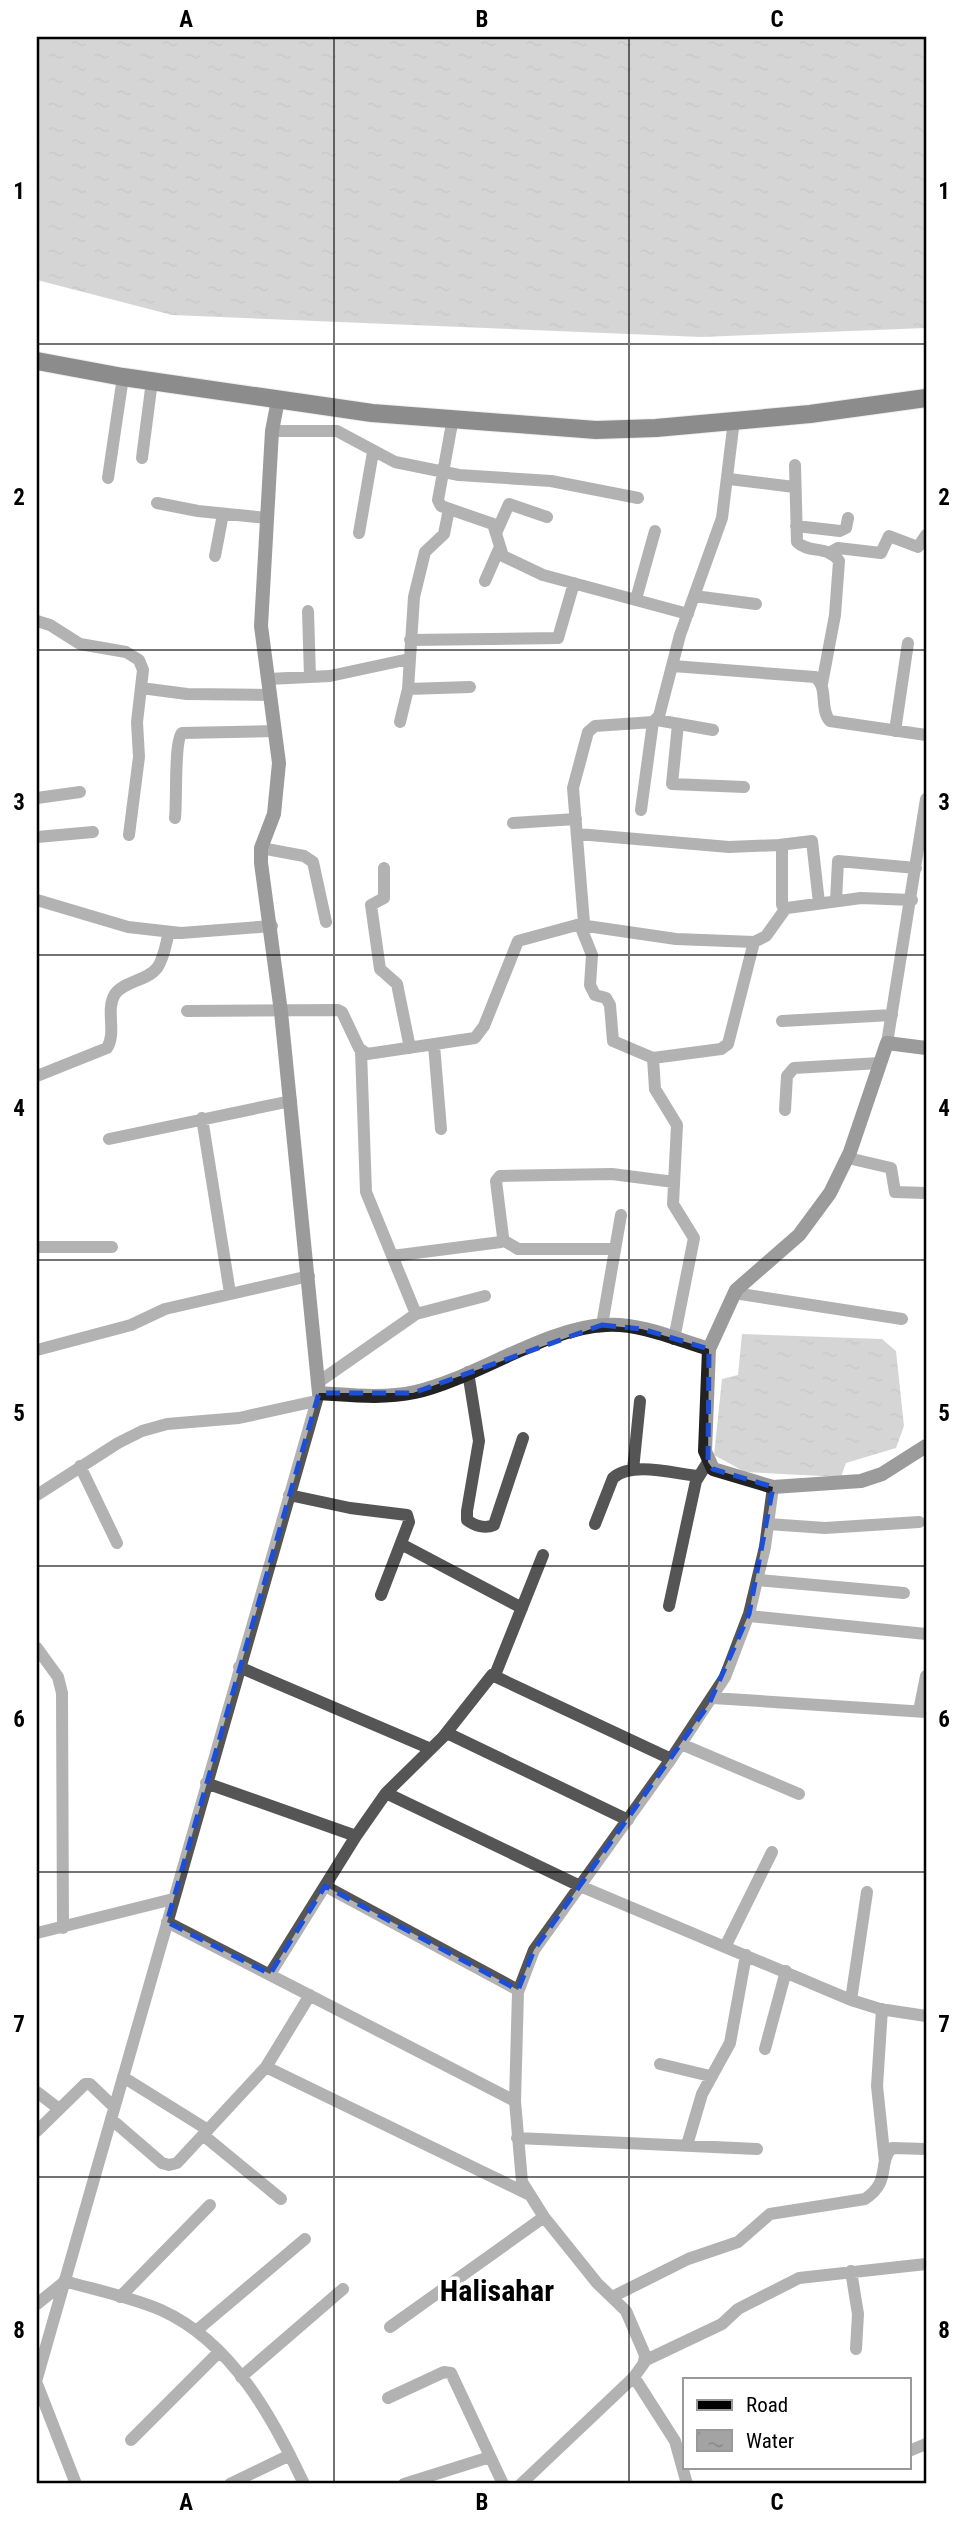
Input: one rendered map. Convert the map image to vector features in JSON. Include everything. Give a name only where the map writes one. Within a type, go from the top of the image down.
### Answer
[{"type":"main road","points":[[37,361],[123,377],[372,413],[611,430],[810,414],[926,398]]},
{"type":"street","points":[[108,478],[123,377]]},
{"type":"street","points":[[142,458],[152,381]]},
{"type":"street","points":[[37,2378],[318,1392],[291,1101],[261,848],[274,814],[279,763],[261,626],[272,431],[278,400]]},
{"type":"street","points":[[453,418],[438,500],[441,506],[493,524],[503,556],[543,575],[688,614]]},
{"type":"street","points":[[640,810],[655,721],[688,614],[722,518],[729,479],[734,420]]},
{"type":"street","points":[[272,431],[342,432],[373,452],[395,462],[458,475],[551,481],[638,498]]},
{"type":"street","points":[[359,533],[373,452]]},
{"type":"street","points":[[795,465],[798,545],[831,552],[839,561],[830,654],[822,684],[825,715],[830,721],[926,735]]},
{"type":"street","points":[[729,479],[794,487]]},
{"type":"street","points":[[157,503],[268,518]]},
{"type":"street","points":[[497,531],[509,504],[547,517]]},
{"type":"street","points":[[400,722],[408,689],[412,607],[425,552],[444,534],[449,509]]},
{"type":"street","points":[[215,556],[223,514]]},
{"type":"street","points":[[796,526],[840,531],[846,528],[848,518]]},
{"type":"street","points":[[636,599],[655,531]]},
{"type":"street","points":[[831,552],[838,548],[881,553],[889,536],[918,547],[926,535]]},
{"type":"street","points":[[485,581],[499,549]]},
{"type":"street","points":[[410,640],[558,638],[574,583]]},
{"type":"street","points":[[694,596],[756,604]]},
{"type":"street","points":[[308,611],[310,677]]},
{"type":"street","points":[[37,621],[50,625],[79,644],[133,655],[143,670],[137,722],[138,768],[129,835]]},
{"type":"street","points":[[895,731],[908,643]]},
{"type":"street","points":[[268,679],[310,677],[409,659]]},
{"type":"street","points":[[673,666],[815,677],[822,684]]},
{"type":"street","points":[[408,689],[470,687]]},
{"type":"street","points":[[141,688],[187,694],[270,695]]},
{"type":"street","points":[[580,925],[584,919],[573,788],[591,729],[655,721],[713,730]]},
{"type":"street","points":[[678,724],[672,784],[744,787]]},
{"type":"street","points":[[175,818],[179,780],[177,742],[183,733],[275,731]]},
{"type":"street","points":[[37,798],[80,792]]},
{"type":"street","points":[[669,1606],[699,1476],[708,1462],[709,1349],[734,1293],[799,1235],[830,1193],[848,1158],[887,1043],[919,874],[926,799]]},
{"type":"street","points":[[513,823],[576,819]]},
{"type":"street","points":[[37,837],[93,832]]},
{"type":"street","points":[[578,834],[729,847],[812,841],[819,903]]},
{"type":"street","points":[[779,845],[782,850],[782,905],[786,908]]},
{"type":"street","points":[[261,848],[304,856],[313,862],[326,922]]},
{"type":"street","points":[[836,901],[838,861],[919,874]]},
{"type":"street","points":[[384,868],[384,898],[370,905],[374,933],[380,969],[397,984],[410,1048]]},
{"type":"street","points":[[361,1051],[367,1054],[470,1040],[480,1034],[518,941],[580,925],[676,939],[754,942],[766,936],[786,908],[861,898],[912,900]]},
{"type":"street","points":[[37,901],[113,923],[169,932],[197,934],[272,926]]},
{"type":"street","points":[[580,925],[592,955],[590,985],[595,995],[606,998],[610,1005],[612,1041],[653,1058],[721,1049],[728,1044],[754,942]]},
{"type":"street","points":[[37,1076],[107,1048],[111,1040],[113,998],[118,990],[154,972],[159,965],[169,932]]},
{"type":"street","points":[[187,1011],[340,1011],[361,1051],[365,1183],[372,1210],[416,1314]]},
{"type":"street","points":[[782,1021],[892,1015]]},
{"type":"street","points":[[887,1043],[926,1048]]},
{"type":"street","points":[[434,1045],[441,1129]]},
{"type":"street","points":[[653,1058],[655,1089],[677,1125],[674,1182],[676,1210],[690,1227],[694,1238],[674,1339]]},
{"type":"street","points":[[785,1110],[787,1076],[794,1068],[880,1063]]},
{"type":"street","points":[[109,1139],[291,1101]]},
{"type":"street","points":[[202,1118],[230,1293]]},
{"type":"street","points":[[848,1158],[891,1168],[895,1192],[926,1194]]},
{"type":"street","points":[[503,1240],[496,1181],[500,1176],[612,1174],[674,1182]]},
{"type":"street","points":[[602,1325],[621,1214]]},
{"type":"street","points":[[392,1256],[493,1244],[503,1240]]},
{"type":"street","points":[[503,1240],[518,1249],[615,1249]]},
{"type":"street","points":[[37,1247],[112,1247]]},
{"type":"street","points":[[37,1350],[128,1326],[163,1309],[309,1276]]},
{"type":"street","points":[[734,1293],[902,1320]]},
{"type":"street","points":[[37,1495],[129,1436],[155,1427],[239,1418],[318,1392],[416,1314],[485,1296]]},
{"type":"street","points":[[318,1392],[363,1396],[413,1393],[572,1332],[602,1325],[642,1329],[709,1349]]},
{"type":"street","points":[[468,1372],[479,1441],[467,1511],[467,1520],[473,1524],[487,1528],[494,1525],[523,1438]]},
{"type":"street","points":[[633,1470],[640,1401]]},
{"type":"street","points":[[708,1462],[713,1469],[773,1486],[861,1481],[882,1474],[926,1446]]},
{"type":"street","points":[[80,1466],[117,1543]]},
{"type":"street","points":[[595,1524],[613,1478],[633,1470],[699,1476]]},
{"type":"street","points":[[644,2361],[643,2348],[626,2311],[597,2283],[544,2217],[528,2194],[520,2173],[516,2101],[518,1990],[534,1950],[713,1698],[738,1647],[749,1616],[758,1580],[773,1486]]},
{"type":"street","points":[[289,1495],[344,1507],[407,1515],[409,1522],[381,1595]]},
{"type":"street","points":[[768,1524],[825,1528],[919,1522]]},
{"type":"street","points":[[401,1544],[522,1608]]},
{"type":"street","points":[[495,1675],[543,1555]]},
{"type":"street","points":[[758,1580],[904,1593]]},
{"type":"street","points":[[749,1616],[926,1634]]},
{"type":"street","points":[[37,1648],[62,1687],[63,1928]]},
{"type":"street","points":[[239,1667],[430,1749]]},
{"type":"street","points":[[270,1974],[386,1793],[447,1732],[488,1677],[495,1675],[671,1759]]},
{"type":"street","points":[[713,1698],[923,1711],[926,1676]]},
{"type":"street","points":[[447,1732],[628,1821]]},
{"type":"street","points":[[681,1744],[799,1794]]},
{"type":"street","points":[[206,1783],[356,1836]]},
{"type":"street","points":[[386,1793],[580,1886],[851,2000],[882,2009],[926,2015]]},
{"type":"street","points":[[725,1947],[772,1852]]},
{"type":"street","points":[[325,1886],[518,1990]]},
{"type":"street","points":[[851,2000],[867,1892]]},
{"type":"street","points":[[37,1933],[173,1899]]},
{"type":"street","points":[[167,1922],[516,2101]]},
{"type":"street","points":[[687,2146],[710,2076],[729,2047],[746,1955]]},
{"type":"street","points":[[765,2049],[786,1971]]},
{"type":"street","points":[[37,2131],[87,2083],[113,2113],[169,2165],[177,2163],[266,2067],[310,1995]]},
{"type":"street","points":[[882,2009],[877,2086],[885,2165]]},
{"type":"street","points":[[660,2064],[710,2076]]},
{"type":"street","points":[[266,2067],[528,2194]]},
{"type":"street","points":[[123,2077],[206,2132],[281,2199]]},
{"type":"street","points":[[37,2092],[59,2109]]},
{"type":"street","points":[[517,2138],[757,2149]]},
{"type":"street","points":[[612,2297],[688,2259],[738,2242],[770,2214],[866,2199],[876,2192],[882,2182],[888,2152],[892,2148],[926,2149]]},
{"type":"street","points":[[120,2297],[210,2206]]},
{"type":"street","points":[[390,2327],[544,2217]]},
{"type":"street","points":[[196,2331],[305,2239]]},
{"type":"street","points":[[521,2484],[634,2377],[644,2361],[722,2324],[737,2309],[800,2278],[926,2264]]},
{"type":"street","points":[[851,2271],[859,2314],[856,2349]]},
{"type":"street","points":[[64,2282],[162,2311],[196,2331],[241,2377],[272,2421],[304,2484]]},
{"type":"street","points":[[37,2304],[64,2282]]},
{"type":"street","points":[[241,2377],[343,2289]]},
{"type":"street","points":[[131,2440],[219,2352]]},
{"type":"street","points":[[388,2398],[444,2372],[451,2373],[503,2484]]},
{"type":"street","points":[[634,2377],[675,2441],[687,2484]]},
{"type":"street","points":[[37,2384],[76,2484]]},
{"type":"street","points":[[230,2484],[290,2455]]},
{"type":"street","points":[[404,2484],[490,2457]]},
{"type":"highlighted area","points":[[602,1325],[642,1329],[709,1349],[708,1462],[713,1469],[773,1487],[749,1614],[709,1704],[534,1950],[518,1990],[325,1886],[270,1974],[167,1922],[319,1393],[413,1393]]},
{"type":"water","points":[[37,37],[926,37],[926,328],[701,337],[172,315],[37,280]]},
{"type":"water","points":[[742,1334],[882,1339],[896,1351],[904,1426],[896,1448],[846,1463],[841,1477],[745,1472],[714,1455],[722,1379],[738,1375]]},
{"type":"district","name":"Halisahar","points":[[497,2290]]}]
